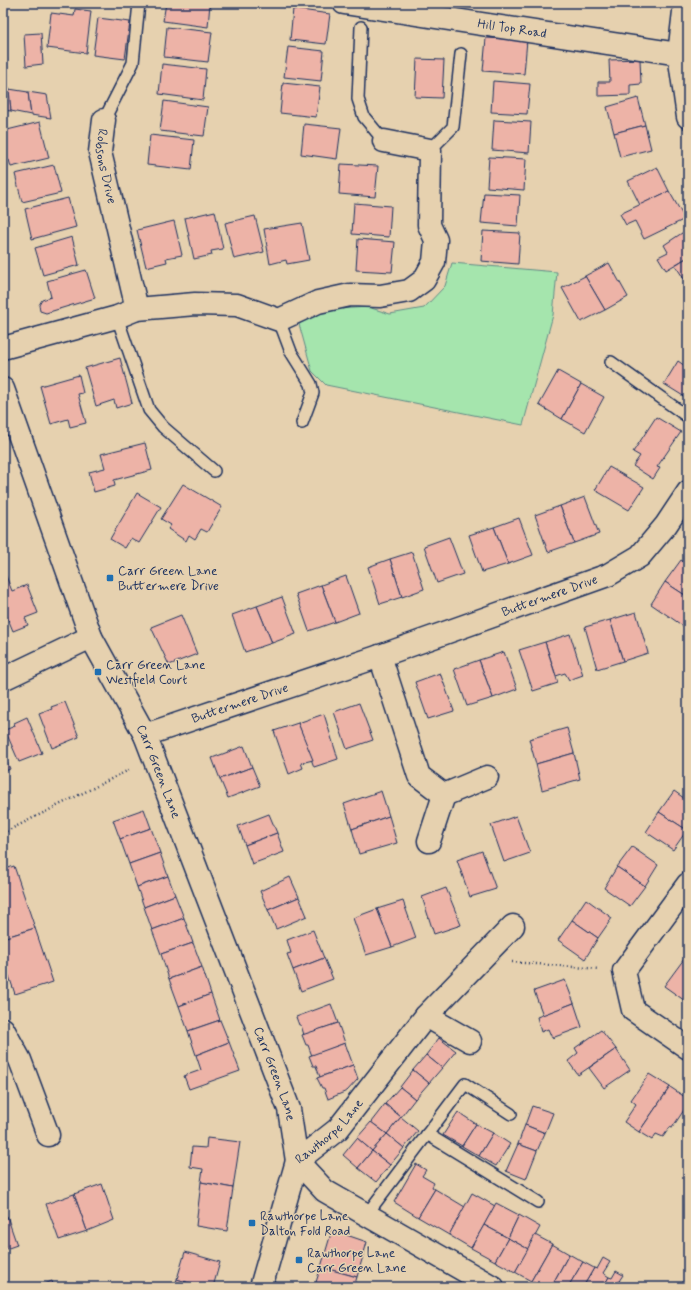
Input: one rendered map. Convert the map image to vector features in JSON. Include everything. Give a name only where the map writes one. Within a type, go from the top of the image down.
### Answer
[{"type":"street","name":"Hill Top Road","points":[[344,3],[374,5],[679,54]]},
{"type":"street","points":[[685,3],[679,54],[688,117]]},
{"type":"street","name":"Robsons Drive","points":[[104,120],[100,152],[137,310]]},
{"type":"street","points":[[3,348],[117,317],[137,310],[195,304],[237,305],[279,320],[318,302],[350,295],[380,296],[409,291],[424,280],[434,262],[436,240],[429,225],[430,150],[384,141]]},
{"type":"street","name":"Carr Green Lane","points":[[3,392],[91,636],[145,735],[289,1109],[297,1161]]},
{"type":"street","name":"Buttermere Drive","points":[[145,735],[380,656],[608,575],[640,556],[666,525],[688,492]]},
{"type":"street","points":[[3,679],[91,636]]},
{"type":"street","points":[[380,656],[419,776],[444,795]]},
{"type":"street","points":[[444,795],[487,777]]},
{"type":"street","points":[[430,841],[444,795]]},
{"type":"street","points":[[688,884],[624,971],[633,1010],[688,1048]]},
{"type":"street","name":"Rawthorpe Lane","points":[[261,1287],[297,1161],[338,1129],[426,1016],[482,960],[513,926]]},
{"type":"street","points":[[426,1016],[470,1041]]},
{"type":"street","points":[[3,1028],[14,1046],[20,1060],[48,1135]]},
{"type":"street","points":[[297,1161],[325,1191],[493,1287]]},
{"type":"lane","name":"Robsons Drive","points":[[104,120],[133,63],[139,3]]},
{"type":"lane","points":[[362,27],[358,99],[364,117],[384,141]]},
{"type":"lane","points":[[430,150],[452,127],[461,54]]},
{"type":"lane","points":[[117,317],[149,410],[163,427],[214,471]]},
{"type":"lane","points":[[279,320],[291,352],[310,384],[313,393],[302,423]]},
{"type":"lane","points":[[611,362],[688,417]]},
{"type":"lane","points":[[366,1214],[465,1084],[511,1114]]},
{"type":"lane","points":[[427,1134],[538,1202]]},
{"type":"path","points":[[3,31],[8,75]]},
{"type":"path","points":[[3,833],[153,758]]},
{"type":"path","points":[[482,960],[624,971]]},
{"type":"green space","points":[[452,263],[557,272],[553,315],[523,425],[326,385],[312,371],[299,324],[323,310],[368,307],[390,314],[424,308],[445,286]]},
{"type":"building","points":[[166,3],[210,3],[208,27],[163,21]]},
{"type":"building","points":[[75,9],[91,11],[86,53],[47,48],[51,13],[74,16]]},
{"type":"building","points":[[293,9],[330,14],[326,44],[290,40]]},
{"type":"building","points":[[98,18],[130,22],[125,59],[93,55]]},
{"type":"building","points":[[167,27],[212,32],[208,62],[164,57]]},
{"type":"building","points":[[41,33],[43,64],[26,66],[24,34]]},
{"type":"building","points":[[486,38],[527,40],[524,74],[483,71]]},
{"type":"building","points":[[288,47],[324,51],[321,81],[284,77]]},
{"type":"building","points":[[417,59],[444,60],[442,98],[415,97]]},
{"type":"building","points":[[640,59],[641,84],[630,85],[630,95],[598,96],[598,82],[610,82],[609,60]]},
{"type":"building","points":[[162,64],[206,69],[203,100],[159,94]]},
{"type":"building","points":[[493,81],[530,84],[527,114],[491,112]]},
{"type":"building","points":[[283,83],[320,87],[316,117],[280,113]]},
{"type":"building","points":[[3,88],[9,89],[11,111],[3,110]]},
{"type":"building","points":[[9,89],[28,92],[31,115],[11,111]]},
{"type":"building","points":[[28,92],[47,95],[51,118],[31,115]]},
{"type":"building","points":[[638,98],[645,125],[614,133],[607,107]]},
{"type":"building","points":[[164,101],[208,107],[204,136],[160,131]]},
{"type":"building","points":[[494,120],[531,122],[529,153],[492,150]]},
{"type":"building","points":[[40,122],[49,158],[11,167],[9,160],[3,161],[3,131]]},
{"type":"building","points":[[304,124],[341,128],[337,159],[301,154]]},
{"type":"building","points":[[645,125],[651,149],[620,157],[614,133]]},
{"type":"building","points":[[150,135],[194,140],[191,170],[147,165]]},
{"type":"building","points":[[489,157],[526,159],[524,190],[487,187]]},
{"type":"building","points":[[341,164],[378,166],[375,197],[339,194]]},
{"type":"building","points":[[54,165],[61,193],[22,202],[15,174]]},
{"type":"building","points":[[657,167],[669,191],[640,205],[628,181]]},
{"type":"building","points":[[669,191],[685,219],[644,239],[635,221],[626,225],[620,214]]},
{"type":"building","points":[[484,193],[520,195],[518,226],[481,223]]},
{"type":"building","points":[[68,198],[76,227],[32,239],[25,209]]},
{"type":"building","points":[[354,203],[391,206],[389,237],[352,234]]},
{"type":"building","points":[[215,211],[223,249],[211,251],[212,255],[194,259],[185,218]]},
{"type":"building","points":[[255,216],[264,252],[234,259],[225,223]]},
{"type":"building","points":[[174,221],[182,255],[166,258],[167,262],[146,267],[137,230]]},
{"type":"building","points":[[302,223],[309,260],[287,264],[286,260],[270,264],[264,229]]},
{"type":"building","points":[[688,229],[688,257],[666,270],[658,257],[668,252],[664,245]]},
{"type":"building","points":[[483,231],[520,233],[518,264],[481,261]]},
{"type":"building","points":[[72,237],[79,265],[43,275],[35,248]]},
{"type":"building","points":[[358,239],[395,242],[392,272],[356,270]]},
{"type":"building","points":[[688,257],[688,285],[675,265]]},
{"type":"building","points":[[609,263],[628,297],[605,310],[585,276]]},
{"type":"building","points":[[86,270],[95,298],[46,313],[40,311],[39,305],[42,300],[51,297],[47,281]]},
{"type":"building","points":[[585,276],[605,310],[581,322],[562,288]]},
{"type":"building","points":[[120,358],[132,403],[116,408],[114,400],[96,406],[85,368]]},
{"type":"building","points":[[678,361],[688,368],[688,399],[664,384]]},
{"type":"building","points":[[558,371],[581,384],[562,419],[539,405]]},
{"type":"building","points":[[79,375],[83,393],[78,394],[86,423],[70,427],[68,419],[51,424],[40,386]]},
{"type":"building","points":[[581,384],[604,397],[585,432],[562,419]]},
{"type":"building","points":[[656,417],[681,432],[657,467],[660,468],[653,479],[633,466],[640,456],[633,452]]},
{"type":"building","points":[[145,443],[152,470],[114,480],[115,486],[94,492],[89,472],[105,468],[101,454]]},
{"type":"building","points":[[609,467],[644,487],[629,510],[595,490]]},
{"type":"building","points":[[183,484],[222,507],[207,532],[201,529],[195,539],[189,535],[186,541],[168,529],[171,525],[161,519]]},
{"type":"building","points":[[137,493],[161,507],[139,543],[131,538],[125,548],[110,539]]},
{"type":"building","points":[[585,497],[599,534],[574,543],[560,506]]},
{"type":"building","points":[[560,506],[574,543],[548,552],[535,515]]},
{"type":"building","points":[[519,518],[533,555],[508,564],[494,527]]},
{"type":"building","points":[[494,527],[508,564],[482,572],[469,535]]},
{"type":"building","points":[[449,537],[463,574],[437,583],[424,546]]},
{"type":"building","points":[[412,552],[424,589],[402,597],[390,559]]},
{"type":"building","points":[[390,559],[402,597],[380,604],[368,567]]},
{"type":"building","points":[[681,560],[688,565],[688,597],[665,582]]},
{"type":"building","points":[[6,576],[12,591],[27,585],[38,613],[25,618],[28,625],[13,631],[3,607],[3,577]]},
{"type":"building","points":[[346,576],[359,613],[335,622],[321,585]]},
{"type":"building","points":[[665,582],[688,597],[688,626],[686,628],[651,604]]},
{"type":"building","points":[[321,585],[335,622],[309,631],[296,594]]},
{"type":"building","points":[[282,597],[296,634],[272,643],[257,606]]},
{"type":"building","points":[[257,606],[272,643],[245,652],[232,615]]},
{"type":"building","points":[[636,612],[648,653],[623,661],[610,620]]},
{"type":"building","points":[[181,615],[197,654],[169,665],[151,627]]},
{"type":"building","points":[[610,620],[623,661],[597,669],[585,627]]},
{"type":"building","points":[[570,634],[583,675],[569,680],[565,673],[556,676],[545,642]]},
{"type":"building","points":[[545,642],[558,683],[533,691],[519,650]]},
{"type":"building","points":[[504,652],[517,689],[493,698],[479,660]]},
{"type":"building","points":[[479,660],[493,698],[467,706],[454,669]]},
{"type":"building","points":[[440,673],[454,711],[428,719],[415,682]]},
{"type":"building","points":[[65,702],[79,737],[52,748],[39,714],[52,709],[51,707]]},
{"type":"building","points":[[359,703],[373,740],[347,749],[334,712]]},
{"type":"building","points":[[324,714],[338,759],[314,767],[298,723]]},
{"type":"building","points":[[27,717],[42,753],[19,762],[5,730],[15,726],[14,723]]},
{"type":"building","points":[[298,723],[313,760],[301,763],[303,768],[289,774],[274,731]]},
{"type":"building","points":[[567,728],[574,753],[536,764],[529,739]]},
{"type":"building","points":[[244,746],[252,767],[220,779],[212,758]]},
{"type":"building","points":[[3,752],[10,769],[3,772]]},
{"type":"building","points":[[574,753],[580,779],[542,790],[536,764]]},
{"type":"building","points":[[252,767],[260,786],[228,798],[220,779]]},
{"type":"building","points":[[381,791],[389,816],[352,829],[344,804]]},
{"type":"building","points":[[674,791],[688,801],[687,830],[659,812]]},
{"type":"building","points":[[144,809],[151,828],[120,839],[113,820]]},
{"type":"building","points":[[659,812],[687,830],[673,850],[646,832]]},
{"type":"building","points":[[269,814],[277,833],[245,845],[238,826]]},
{"type":"building","points":[[389,816],[397,843],[359,854],[352,829]]},
{"type":"building","points":[[516,816],[530,853],[504,862],[491,825]]},
{"type":"building","points":[[151,828],[160,853],[129,864],[120,839]]},
{"type":"building","points":[[277,833],[284,852],[252,864],[245,845]]},
{"type":"building","points":[[632,847],[658,865],[645,886],[617,867]]},
{"type":"building","points":[[482,851],[496,889],[470,897],[457,860]]},
{"type":"building","points":[[160,853],[168,876],[137,887],[129,864]]},
{"type":"building","points":[[14,866],[35,928],[3,938],[3,870]]},
{"type":"building","points":[[617,867],[645,886],[630,906],[604,888]]},
{"type":"building","points":[[168,876],[175,895],[144,907],[137,887]]},
{"type":"building","points":[[290,877],[299,897],[268,910],[260,891]]},
{"type":"building","points":[[446,888],[461,925],[434,934],[422,897]]},
{"type":"building","points":[[175,895],[184,918],[152,930],[144,907]]},
{"type":"building","points":[[299,897],[307,916],[276,929],[268,910]]},
{"type":"building","points":[[586,899],[612,918],[598,938],[572,920]]},
{"type":"building","points":[[403,901],[416,938],[392,947],[377,909]]},
{"type":"building","points":[[377,909],[392,947],[366,955],[353,918]]},
{"type":"building","points":[[184,918],[193,943],[161,954],[152,930]]},
{"type":"building","points":[[572,920],[598,938],[585,959],[558,940]]},
{"type":"building","points":[[35,928],[53,982],[15,994],[3,958],[3,938]]},
{"type":"building","points":[[313,930],[324,958],[293,970],[287,954],[291,953],[287,940]]},
{"type":"building","points":[[193,943],[202,967],[169,979],[161,954]]},
{"type":"building","points":[[324,958],[333,979],[301,991],[293,970]]},
{"type":"building","points":[[684,959],[688,962],[688,1003],[664,986]]},
{"type":"building","points":[[202,967],[211,994],[179,1006],[169,979]]},
{"type":"building","points":[[565,980],[574,1003],[543,1015],[534,991]]},
{"type":"building","points":[[211,994],[220,1020],[188,1031],[179,1006]]},
{"type":"building","points":[[574,1003],[582,1027],[552,1038],[548,1029],[541,1032],[537,1017]]},
{"type":"building","points":[[331,1004],[338,1023],[304,1035],[301,1025],[299,1025],[296,1017]]},
{"type":"building","points":[[220,1020],[229,1042],[196,1055],[188,1031]]},
{"type":"building","points":[[338,1023],[345,1043],[312,1056],[302,1035]]},
{"type":"building","points":[[601,1030],[616,1049],[578,1075],[568,1061],[578,1053],[575,1048]]},
{"type":"building","points":[[439,1038],[456,1051],[442,1068],[426,1055]]},
{"type":"building","points":[[229,1042],[240,1071],[189,1089],[184,1076],[201,1070],[196,1055]]},
{"type":"building","points":[[345,1043],[353,1065],[320,1077],[316,1066],[313,1066],[309,1056]]},
{"type":"building","points":[[616,1049],[630,1070],[604,1088],[589,1068]]},
{"type":"building","points":[[426,1055],[442,1068],[429,1083],[413,1070]]},
{"type":"building","points":[[353,1065],[358,1079],[347,1091],[328,1099],[324,1088],[322,1088],[317,1078]]},
{"type":"building","points":[[413,1070],[429,1083],[415,1099],[400,1087]]},
{"type":"building","points":[[649,1074],[670,1087],[639,1132],[624,1122],[636,1104],[631,1100]]},
{"type":"building","points":[[400,1087],[415,1099],[401,1117],[385,1104]]},
{"type":"building","points":[[670,1087],[688,1099],[688,1104],[672,1128],[670,1127],[663,1137],[656,1134],[652,1140],[639,1132]]},
{"type":"building","points":[[385,1104],[401,1117],[387,1134],[371,1122]]},
{"type":"building","points":[[532,1106],[553,1113],[545,1133],[525,1125]]},
{"type":"building","points":[[458,1112],[476,1124],[462,1146],[443,1135]]},
{"type":"building","points":[[401,1117],[418,1131],[404,1148],[387,1134]]},
{"type":"building","points":[[371,1122],[387,1134],[372,1151],[357,1138]]},
{"type":"building","points":[[476,1124],[493,1133],[479,1156],[462,1146]]},
{"type":"building","points":[[525,1125],[545,1133],[537,1151],[518,1144]]},
{"type":"building","points":[[493,1133],[510,1144],[496,1166],[479,1156]]},
{"type":"building","points":[[387,1134],[404,1148],[390,1165],[372,1151]]},
{"type":"building","points":[[207,1138],[240,1142],[233,1188],[201,1182],[203,1169],[190,1167],[192,1147],[206,1148]]},
{"type":"building","points":[[357,1138],[372,1151],[358,1168],[343,1155]]},
{"type":"building","points":[[518,1144],[537,1151],[526,1179],[506,1171]]},
{"type":"building","points":[[372,1151],[390,1165],[376,1182],[358,1168]]},
{"type":"building","points":[[416,1164],[426,1170],[422,1176],[434,1183],[432,1187],[435,1189],[418,1217],[394,1202]]},
{"type":"building","points":[[201,1182],[233,1188],[227,1231],[196,1226]]},
{"type":"building","points":[[102,1184],[114,1220],[87,1231],[74,1194]]},
{"type":"building","points":[[435,1189],[465,1207],[449,1235],[418,1217]]},
{"type":"building","points":[[472,1193],[495,1206],[471,1248],[449,1235]]},
{"type":"building","points":[[74,1194],[87,1231],[59,1240],[46,1204]]},
{"type":"building","points":[[496,1203],[519,1215],[508,1238],[484,1225]]},
{"type":"building","points":[[519,1215],[540,1227],[528,1249],[508,1238]]},
{"type":"building","points":[[7,1216],[17,1245],[3,1250],[3,1218]]},
{"type":"building","points":[[484,1225],[508,1238],[495,1261],[471,1248]]},
{"type":"building","points":[[332,1230],[367,1242],[357,1277],[321,1267]]},
{"type":"building","points":[[535,1235],[552,1244],[531,1281],[515,1272]]},
{"type":"building","points":[[508,1238],[528,1249],[515,1272],[495,1261]]},
{"type":"building","points":[[552,1244],[569,1254],[551,1287],[542,1287],[531,1281]]},
{"type":"building","points":[[185,1252],[220,1262],[213,1287],[201,1287],[177,1279]]},
{"type":"building","points":[[569,1254],[583,1262],[568,1287],[551,1287]]},
{"type":"building","points":[[603,1258],[610,1262],[603,1273],[609,1277],[603,1287],[583,1287],[594,1268],[597,1269]]},
{"type":"building","points":[[583,1262],[594,1268],[583,1287],[568,1287]]},
{"type":"building","points":[[321,1267],[357,1277],[354,1287],[322,1287],[315,1285]]},
{"type":"building","points":[[616,1271],[623,1275],[619,1281],[627,1287],[603,1287],[609,1277],[612,1278]]},
{"type":"building","points":[[177,1279],[201,1287],[175,1287]]},
{"type":"building","points":[[52,1281],[54,1287],[37,1287]]},
{"type":"place","name":"Carr Green Lane Buttermere Drive","points":[[110,578]]},
{"type":"place","name":"Carr Green Lane Westfield Court","points":[[98,672]]},
{"type":"place","name":"Rawthorpe Lane Dalton Fold Road","points":[[252,1223]]},
{"type":"place","name":"Rawthorpe Lane Carr Green Lane","points":[[299,1260]]}]
